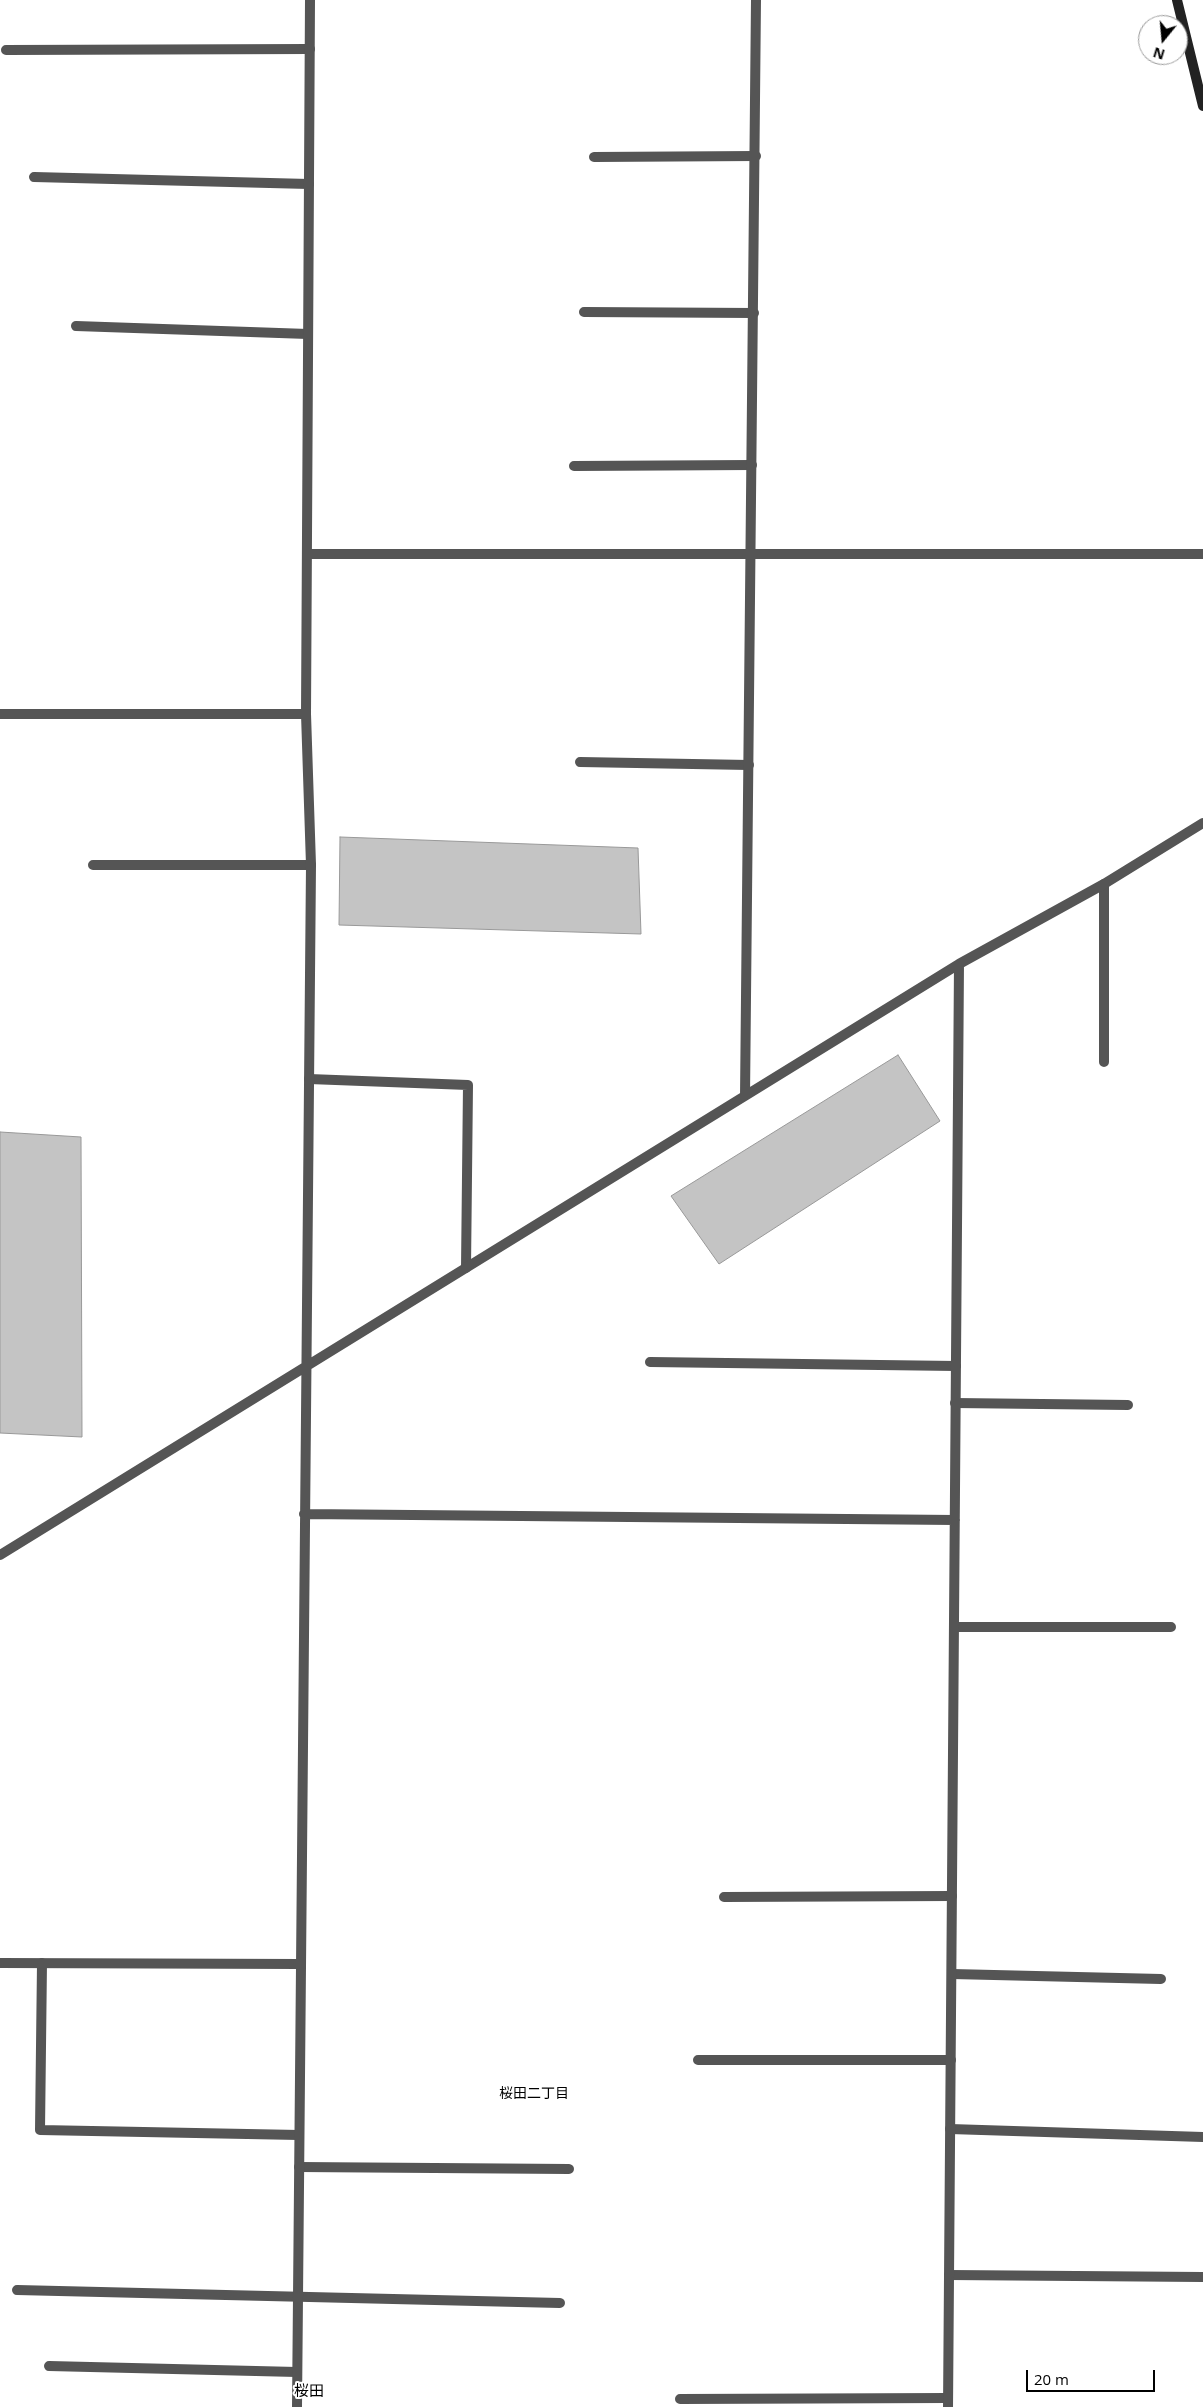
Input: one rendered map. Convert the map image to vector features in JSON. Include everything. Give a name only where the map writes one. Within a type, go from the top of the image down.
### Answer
[{"type":"street","points":[[297,2407],[311,865],[306,714],[310,0]]},
{"type":"street","points":[[746,1096],[756,0]]},
{"type":"street","points":[[1177,0],[1203,106]]},
{"type":"street","points":[[6,50],[310,49]]},
{"type":"street","points":[[594,157],[756,156]]},
{"type":"street","points":[[34,177],[309,184]]},
{"type":"street","points":[[584,312],[754,313]]},
{"type":"street","points":[[76,326],[308,334]]},
{"type":"street","points":[[574,466],[752,465]]},
{"type":"street","points":[[307,554],[1203,554]]},
{"type":"street","points":[[0,714],[306,714]]},
{"type":"street","points":[[580,762],[749,765]]},
{"type":"street","points":[[0,1555],[958,964],[1104,884],[1203,823]]},
{"type":"street","points":[[93,865],[311,865]]},
{"type":"street","points":[[1104,884],[1104,1062]]},
{"type":"street","points":[[680,2399],[948,2402],[958,964]]},
{"type":"street","points":[[308,1079],[468,1085],[466,1268]]},
{"type":"street","points":[[650,1362],[956,1366]]},
{"type":"street","points":[[955,1404],[1128,1405]]},
{"type":"street","points":[[304,1514],[955,1520]]},
{"type":"street","points":[[954,1627],[1171,1627]]},
{"type":"street","points":[[724,1897],[952,1896]]},
{"type":"street","points":[[0,1963],[300,1964]]},
{"type":"street","points":[[42,1963],[40,2130],[299,2135]]},
{"type":"street","points":[[952,1974],[1160,1979]]},
{"type":"street","points":[[698,2060],[951,2060]]},
{"type":"street","points":[[950,2129],[1203,2136]]},
{"type":"street","points":[[299,2167],[569,2169]]},
{"type":"street","points":[[949,2275],[1202,2277]]},
{"type":"street","points":[[17,2290],[560,2303]]},
{"type":"street","points":[[49,2366],[297,2372]]},
{"type":"building","points":[[340,837],[638,848],[641,934],[339,925]]},
{"type":"building","points":[[898,1055],[940,1121],[719,1264],[671,1196]]},
{"type":"building","points":[[0,1132],[81,1137],[82,1437],[0,1433]]},
{"type":"district","name":"桜田二丁目","points":[[534,2094]]},
{"type":"district","name":"桜田","points":[[309,2392]]}]
